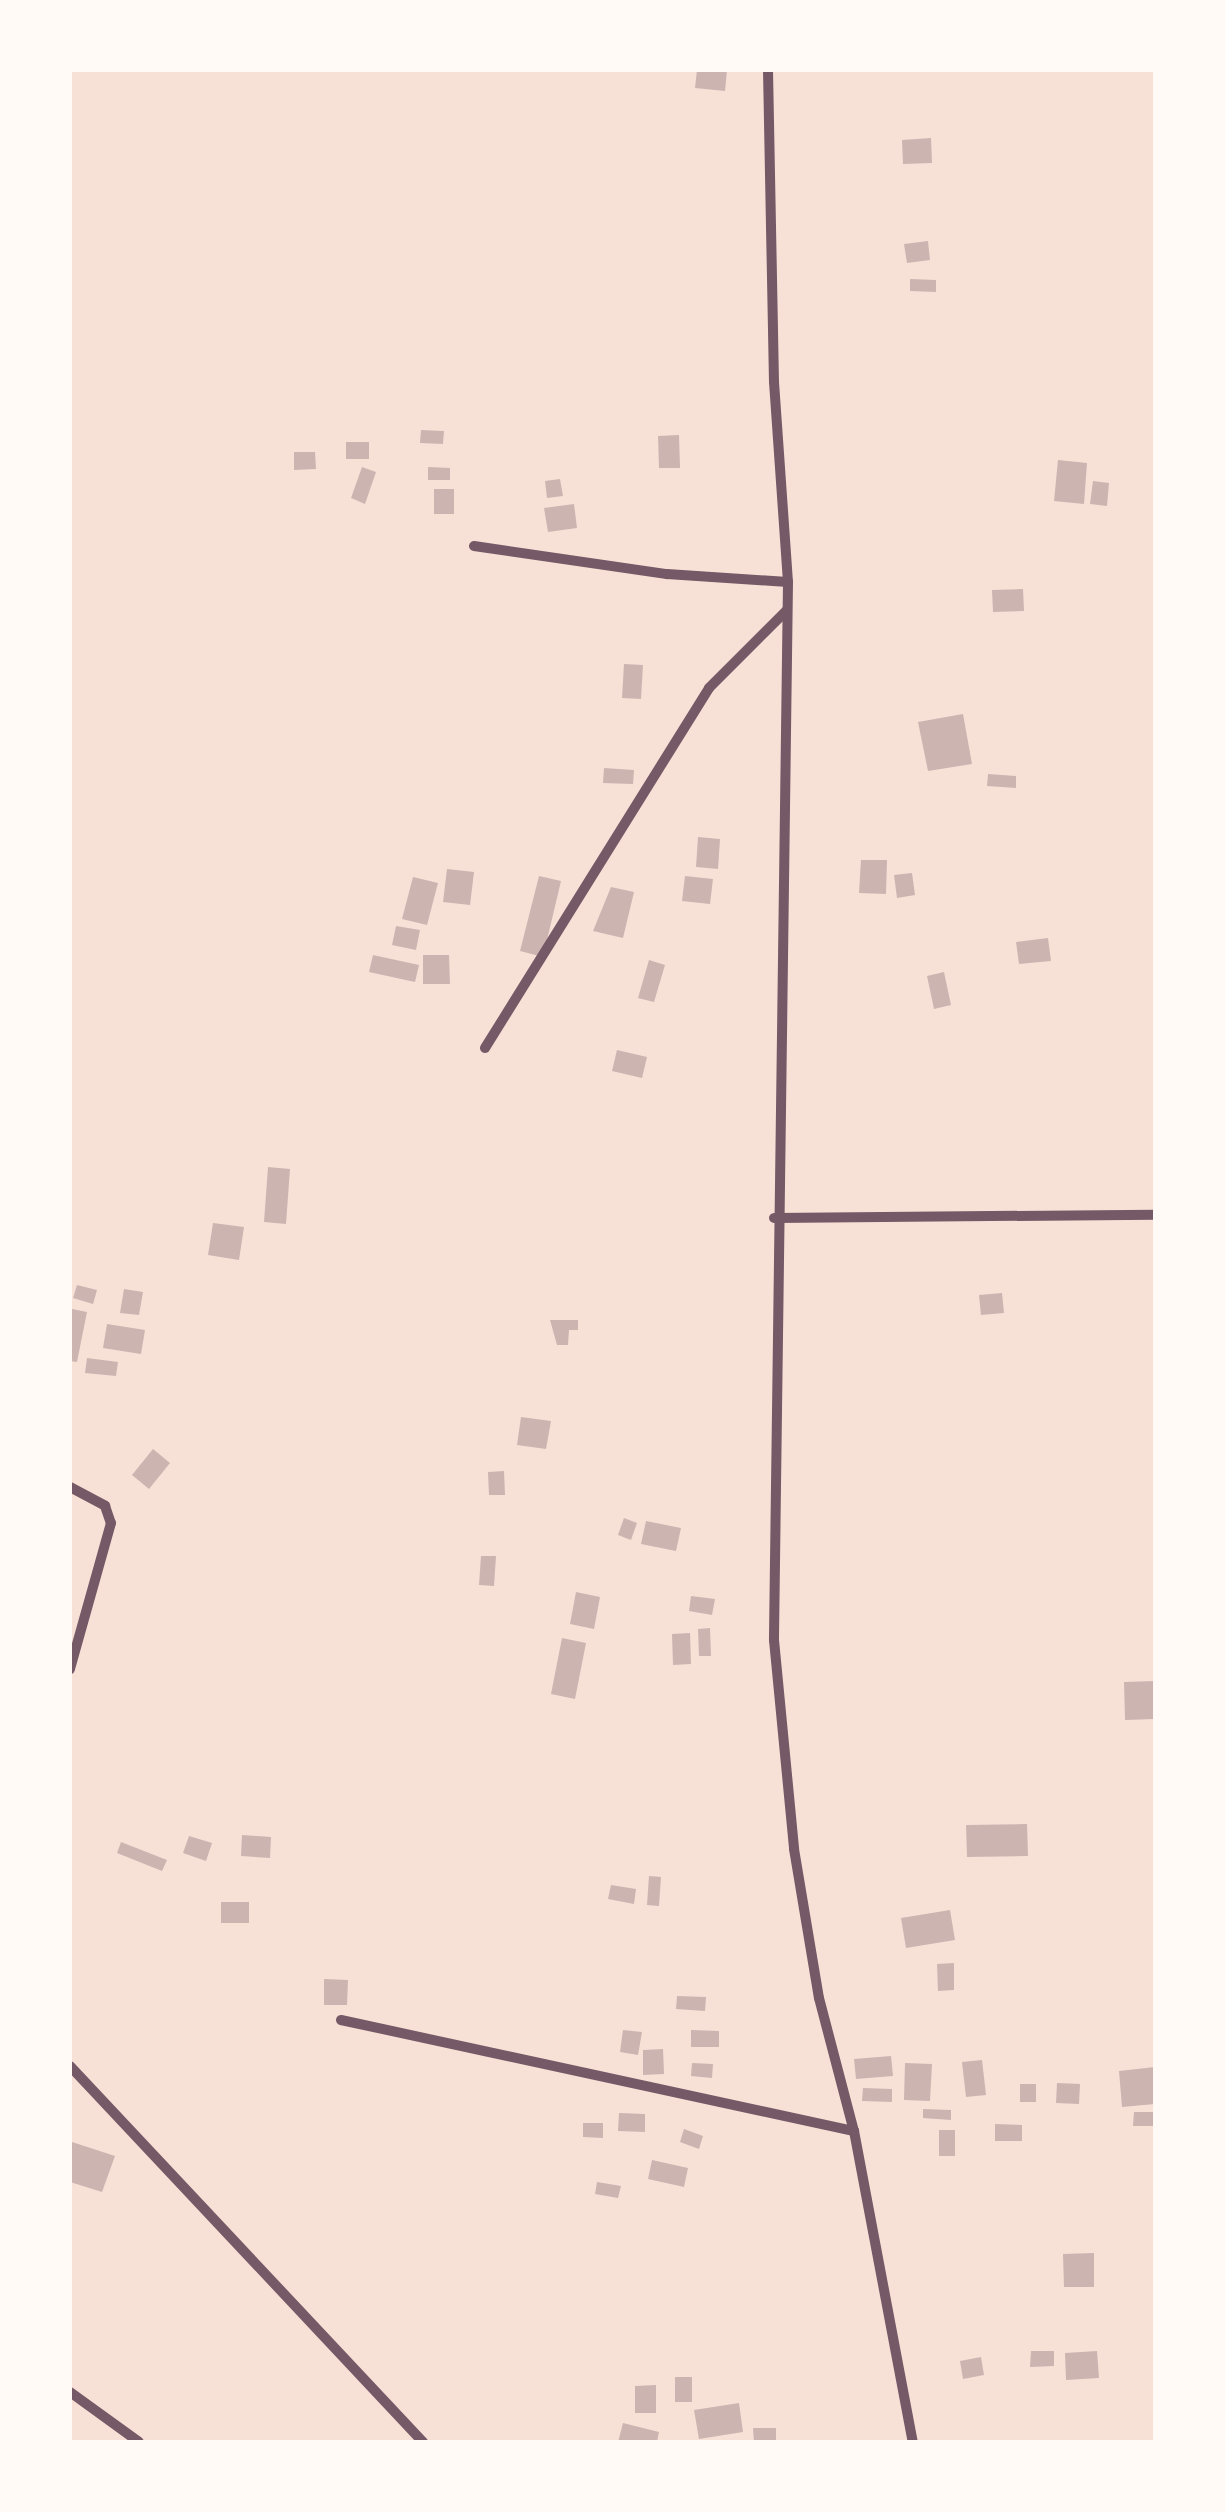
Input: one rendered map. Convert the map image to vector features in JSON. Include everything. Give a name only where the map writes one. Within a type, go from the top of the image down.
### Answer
[{"type":"street","points":[[768,70],[774,382],[788,582],[774,1218],[774,1640],[798,1867],[820,1998],[854,2132],[913,2442]]},
{"type":"street","points":[[474,546],[667,574],[788,582]]},
{"type":"street","points":[[486,1048],[709,688],[787,610]]},
{"type":"street","points":[[774,1218],[1155,1215]]},
{"type":"street","points":[[70,1487],[106,1506],[112,1522],[70,1669]]},
{"type":"street","points":[[341,2020],[854,2132]]},
{"type":"street","points":[[70,2066],[422,2442]]},
{"type":"street","points":[[70,2392],[139,2442]]},
{"type":"building","points":[[697,70],[727,70],[725,91],[695,88]]},
{"type":"building","points":[[931,138],[932,163],[903,164],[902,140]]},
{"type":"building","points":[[928,241],[930,260],[907,263],[904,244]]},
{"type":"building","points":[[910,279],[936,280],[936,292],[910,291]]},
{"type":"building","points":[[421,430],[444,431],[443,444],[420,443]]},
{"type":"building","points":[[679,435],[680,468],[659,468],[658,436]]},
{"type":"building","points":[[346,442],[369,442],[369,459],[346,459]]},
{"type":"building","points":[[294,452],[315,452],[316,469],[294,470]]},
{"type":"building","points":[[1058,460],[1087,463],[1084,504],[1054,501]]},
{"type":"building","points":[[362,467],[376,472],[365,504],[351,498]]},
{"type":"building","points":[[428,467],[450,468],[450,480],[428,480]]},
{"type":"building","points":[[560,479],[563,496],[547,498],[545,481]]},
{"type":"building","points":[[1093,481],[1109,483],[1107,506],[1090,504]]},
{"type":"building","points":[[434,489],[454,489],[454,514],[434,514]]},
{"type":"building","points":[[574,504],[577,528],[548,532],[544,508]]},
{"type":"building","points":[[1023,589],[1024,611],[993,612],[992,590]]},
{"type":"building","points":[[624,664],[643,665],[641,699],[622,698]]},
{"type":"building","points":[[963,714],[972,764],[928,771],[918,722]]},
{"type":"building","points":[[604,768],[634,770],[633,784],[603,783]]},
{"type":"building","points":[[988,774],[1016,776],[1016,788],[987,786]]},
{"type":"building","points":[[698,837],[720,839],[718,869],[696,867]]},
{"type":"building","points":[[861,860],[887,860],[886,894],[859,893]]},
{"type":"building","points":[[447,869],[474,872],[470,905],[443,902]]},
{"type":"building","points":[[912,873],[915,895],[897,898],[894,875]]},
{"type":"building","points":[[539,876],[561,881],[543,957],[520,951]]},
{"type":"building","points":[[685,876],[713,879],[710,904],[682,901]]},
{"type":"building","points":[[413,877],[438,883],[427,925],[402,919]]},
{"type":"building","points":[[611,887],[634,892],[623,938],[593,931]]},
{"type":"building","points":[[396,926],[420,930],[416,950],[392,945]]},
{"type":"building","points":[[1048,938],[1051,961],[1019,964],[1016,942]]},
{"type":"building","points":[[373,955],[419,965],[415,982],[369,972]]},
{"type":"building","points":[[423,955],[449,955],[450,984],[423,984]]},
{"type":"building","points":[[649,960],[665,965],[654,1002],[638,998]]},
{"type":"building","points":[[944,972],[951,1005],[934,1009],[927,976]]},
{"type":"building","points":[[617,1050],[647,1057],[642,1078],[612,1071]]},
{"type":"building","points":[[268,1167],[290,1169],[286,1224],[264,1222]]},
{"type":"building","points":[[213,1223],[244,1227],[239,1260],[208,1255]]},
{"type":"building","points":[[77,1285],[97,1290],[93,1304],[73,1298]]},
{"type":"building","points":[[124,1289],[143,1292],[139,1315],[120,1313]]},
{"type":"building","points":[[1002,1293],[1004,1313],[981,1315],[979,1295]]},
{"type":"building","points":[[72,1309],[87,1312],[77,1362],[70,1361]]},
{"type":"building","points":[[550,1320],[578,1320],[578,1330],[569,1330],[568,1345],[557,1345]]},
{"type":"building","points":[[107,1324],[145,1330],[141,1354],[103,1348]]},
{"type":"building","points":[[87,1358],[118,1362],[116,1376],[85,1373]]},
{"type":"building","points":[[521,1417],[551,1421],[546,1449],[517,1445]]},
{"type":"building","points":[[153,1449],[170,1463],[149,1489],[132,1475]]},
{"type":"building","points":[[504,1471],[505,1495],[489,1495],[488,1472]]},
{"type":"building","points":[[624,1518],[637,1523],[631,1540],[618,1535]]},
{"type":"building","points":[[646,1521],[681,1528],[676,1551],[641,1544]]},
{"type":"building","points":[[481,1556],[496,1556],[494,1586],[479,1585]]},
{"type":"building","points":[[576,1592],[600,1597],[594,1629],[570,1624]]},
{"type":"building","points":[[691,1596],[715,1599],[712,1615],[689,1611]]},
{"type":"building","points":[[710,1628],[711,1656],[699,1656],[698,1629]]},
{"type":"building","points":[[690,1633],[691,1664],[673,1665],[672,1634]]},
{"type":"building","points":[[562,1638],[586,1643],[575,1699],[551,1694]]},
{"type":"building","points":[[1155,1681],[1155,1719],[1125,1720],[1124,1682]]},
{"type":"building","points":[[1027,1824],[1028,1856],[967,1857],[966,1825]]},
{"type":"building","points":[[242,1835],[271,1837],[270,1858],[241,1856]]},
{"type":"building","points":[[189,1836],[212,1843],[206,1861],[183,1853]]},
{"type":"building","points":[[121,1842],[167,1860],[162,1871],[117,1853]]},
{"type":"building","points":[[649,1876],[661,1877],[659,1906],[647,1905]]},
{"type":"building","points":[[611,1885],[636,1889],[634,1904],[608,1899]]},
{"type":"building","points":[[221,1902],[249,1902],[249,1923],[221,1923]]},
{"type":"building","points":[[950,1910],[955,1940],[906,1948],[901,1918]]},
{"type":"building","points":[[954,1963],[954,1990],[938,1991],[937,1964]]},
{"type":"building","points":[[324,1979],[348,1980],[347,2005],[324,2005]]},
{"type":"building","points":[[677,1996],[706,1997],[705,2011],[676,2009]]},
{"type":"building","points":[[623,2030],[642,2032],[638,2055],[620,2052]]},
{"type":"building","points":[[691,2030],[719,2031],[719,2047],[691,2047]]},
{"type":"building","points":[[663,2049],[664,2074],[643,2075],[643,2050]]},
{"type":"building","points":[[891,2056],[893,2076],[856,2079],[854,2059]]},
{"type":"building","points":[[982,2060],[986,2095],[966,2097],[962,2062]]},
{"type":"building","points":[[692,2063],[713,2064],[712,2078],[691,2076]]},
{"type":"building","points":[[905,2063],[932,2064],[930,2101],[904,2100]]},
{"type":"building","points":[[1155,2067],[1155,2104],[1122,2107],[1119,2071]]},
{"type":"building","points":[[1057,2083],[1080,2084],[1079,2104],[1056,2103]]},
{"type":"building","points":[[1020,2084],[1036,2084],[1036,2102],[1020,2102]]},
{"type":"building","points":[[863,2088],[892,2089],[892,2102],[862,2101]]},
{"type":"building","points":[[923,2109],[951,2110],[951,2120],[923,2118]]},
{"type":"building","points":[[1134,2112],[1155,2112],[1155,2126],[1133,2126]]},
{"type":"building","points":[[619,2113],[645,2114],[645,2132],[618,2131]]},
{"type":"building","points":[[583,2123],[603,2123],[603,2138],[583,2137]]},
{"type":"building","points":[[995,2124],[1022,2125],[1022,2141],[995,2141]]},
{"type":"building","points":[[684,2129],[703,2136],[699,2149],[680,2142]]},
{"type":"building","points":[[939,2130],[955,2130],[955,2156],[939,2156]]},
{"type":"building","points":[[72,2142],[115,2156],[102,2192],[70,2182]]},
{"type":"building","points":[[652,2160],[688,2168],[684,2187],[648,2179]]},
{"type":"building","points":[[597,2182],[621,2186],[618,2198],[595,2194]]},
{"type":"building","points":[[1094,2253],[1094,2287],[1064,2287],[1063,2254]]},
{"type":"building","points":[[1031,2351],[1054,2351],[1054,2366],[1030,2367]]},
{"type":"building","points":[[1097,2351],[1099,2378],[1066,2380],[1065,2353]]},
{"type":"building","points":[[981,2357],[984,2375],[963,2379],[960,2361]]},
{"type":"building","points":[[675,2377],[692,2377],[692,2402],[675,2402]]},
{"type":"building","points":[[656,2385],[656,2413],[635,2413],[635,2386]]},
{"type":"building","points":[[739,2403],[743,2432],[699,2439],[694,2410]]},
{"type":"building","points":[[623,2423],[659,2432],[657,2442],[618,2442]]},
{"type":"building","points":[[753,2428],[776,2428],[776,2442],[754,2442]]}]
